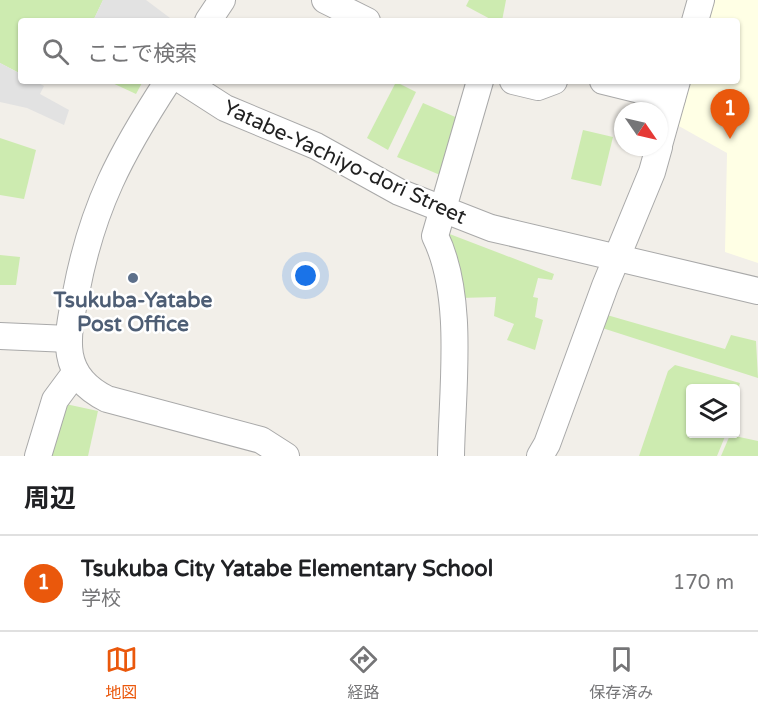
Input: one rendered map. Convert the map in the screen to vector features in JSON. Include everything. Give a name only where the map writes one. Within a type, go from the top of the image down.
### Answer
[{"type":"street","points":[[210,18],[222,0]]},
{"type":"street","points":[[325,0],[361,18]]},
{"type":"street","points":[[696,18],[701,0]]},
{"type":"street","points":[[166,84],[116,165],[98,208],[84,251],[69,339],[71,361],[75,373],[87,388],[107,399],[261,440],[286,456]]},
{"type":"street","name":"Yatabe-Yachiyo-dori Street","points":[[188,84],[225,108],[316,146],[399,192],[441,210],[527,238],[758,291]]},
{"type":"street","points":[[451,456],[454,330],[451,297],[441,249],[435,236],[479,84]]},
{"type":"street","points":[[526,84],[538,87],[546,84]]},
{"type":"street","points":[[627,84],[674,90],[668,112]]},
{"type":"street","points":[[540,456],[547,444],[656,156]]},
{"type":"street","points":[[0,336],[69,339]]},
{"type":"street","points":[[38,456],[55,400],[75,373]]},
{"type":"shaded area","points":[[103,0],[146,0],[170,18],[94,18]]},
{"type":"shaded area","points":[[712,0],[758,0],[758,263],[725,252],[727,153],[677,125],[688,84],[740,84],[740,18],[707,18]]},
{"type":"shaded area","points":[[0,63],[18,72],[18,84],[40,84],[44,86],[40,94],[69,110],[64,125],[27,108],[0,102]]},
{"type":"green space","points":[[0,0],[103,0],[94,18],[18,18],[18,72],[0,63]]},
{"type":"green space","points":[[469,0],[506,0],[503,18],[488,18],[466,6]]},
{"type":"green space","points":[[114,84],[141,84],[136,94]]},
{"type":"green space","points":[[395,84],[416,92],[388,150],[367,138]]},
{"type":"green space","points":[[423,103],[460,119],[445,177],[397,157]]},
{"type":"green space","points":[[583,130],[613,137],[601,186],[571,179]]},
{"type":"green space","points":[[0,138],[36,150],[24,199],[0,195]]},
{"type":"green space","points":[[447,233],[554,274],[552,280],[538,278],[533,297],[538,298],[535,317],[543,320],[535,350],[507,340],[514,324],[494,316],[496,297],[460,298]]},
{"type":"green space","points":[[0,255],[20,257],[16,285],[0,285]]},
{"type":"green space","points":[[600,313],[725,349],[731,335],[756,341],[758,378],[596,326]]},
{"type":"green space","points":[[675,365],[740,383],[686,384],[686,438],[724,438],[717,456],[639,456],[668,371]]},
{"type":"green space","points":[[61,403],[98,411],[88,456],[45,456]]},
{"type":"green space","points":[[740,437],[758,441],[758,456],[721,456],[729,438]]},
{"type":"place","name":"Tsukuba City Yatabe Elementary School","points":[[730,139]]},
{"type":"place","name":"Tsukuba-Yatabe Post Office","points":[[133,278]]}]
